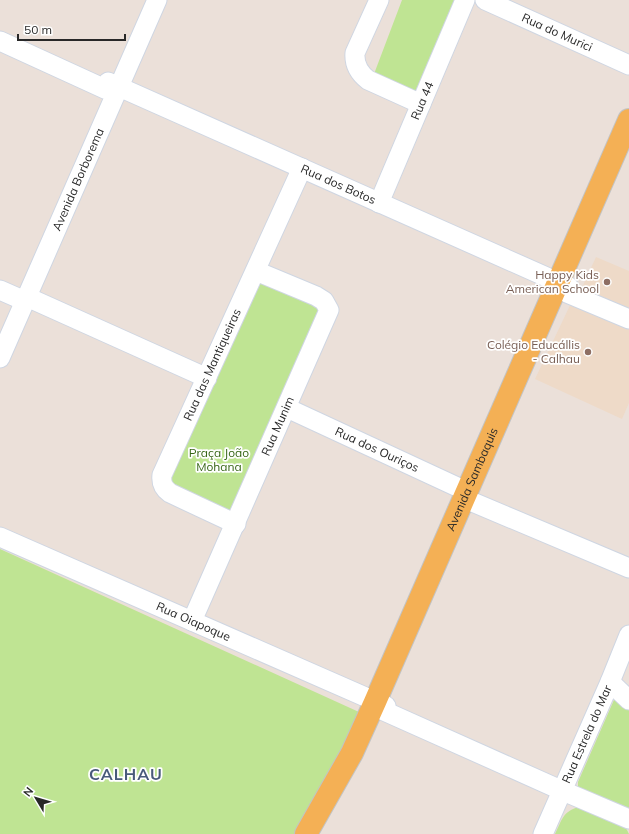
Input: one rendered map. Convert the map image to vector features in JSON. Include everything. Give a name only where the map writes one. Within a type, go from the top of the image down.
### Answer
[{"type":"main road","name":"Avenida Sambaquis","points":[[565,288],[629,120]]},
{"type":"main road","name":"Avenida Sambaquis","points":[[317,834],[363,755],[468,497],[629,148]]},
{"type":"main road","name":"Avenida Sambaquis","points":[[306,834],[352,753],[382,706]]},
{"type":"street","name":"Avenida Borborema","points":[[0,330],[17,296],[111,86],[144,0]]},
{"type":"street","name":"Avenida Borborema","points":[[111,86],[157,0]]},
{"type":"street","points":[[379,0],[355,54],[356,66],[368,80],[421,104]]},
{"type":"street","name":"Rua 44","points":[[380,203],[465,0]]},
{"type":"street","name":"Rua do Murici","points":[[485,0],[629,65]]},
{"type":"street","name":"Rua dos Botos","points":[[0,41],[111,86],[302,168],[565,288],[629,319]]},
{"type":"street","name":"Rua das Mantiqueiras","points":[[236,524],[170,494],[164,489],[161,482],[162,475],[302,168]]},
{"type":"street","name":"Rua Munim","points":[[192,621],[329,310],[324,301],[316,296],[256,271]]},
{"type":"street","name":"Avenida Borborema","points":[[0,358],[17,296]]},
{"type":"street","points":[[17,296],[207,378]]},
{"type":"street","name":"Rua dos Ouriços","points":[[287,408],[468,497],[629,568]]},
{"type":"street","name":"Rua Oiapoque","points":[[0,537],[382,706],[562,791]]},
{"type":"street","name":"Rua Estrela do Mar","points":[[543,834],[610,682],[629,635]]},
{"type":"street","points":[[610,682],[629,700]]},
{"type":"street","points":[[562,791],[629,819]]},
{"type":"shaded area","name":"Happy Kids American School","points":[[596,257],[629,271],[629,313],[580,292]]},
{"type":"shaded area","name":"Colégio Educállis - Calhau","points":[[573,299],[629,325],[629,403],[622,419],[535,379]]},
{"type":"green space","points":[[402,0],[457,0],[417,92],[374,74]]},
{"type":"green space","name":"Praça João Mohana","points":[[261,282],[320,307],[237,513],[170,488],[168,481]]},
{"type":"green space","points":[[0,549],[359,712],[339,760],[296,834],[0,834]]},
{"type":"green space","points":[[617,693],[629,706],[629,811],[578,788],[578,782]]},
{"type":"green space","points":[[579,807],[624,824],[629,834],[555,834],[561,820],[566,814],[569,811]]},
{"type":"place","name":"Happy Kids American School","points":[[607,282]]},
{"type":"place","name":"Colégio Educállis - Calhau","points":[[588,352]]},
{"type":"district","name":"CALHAU","points":[[126,774]]}]
